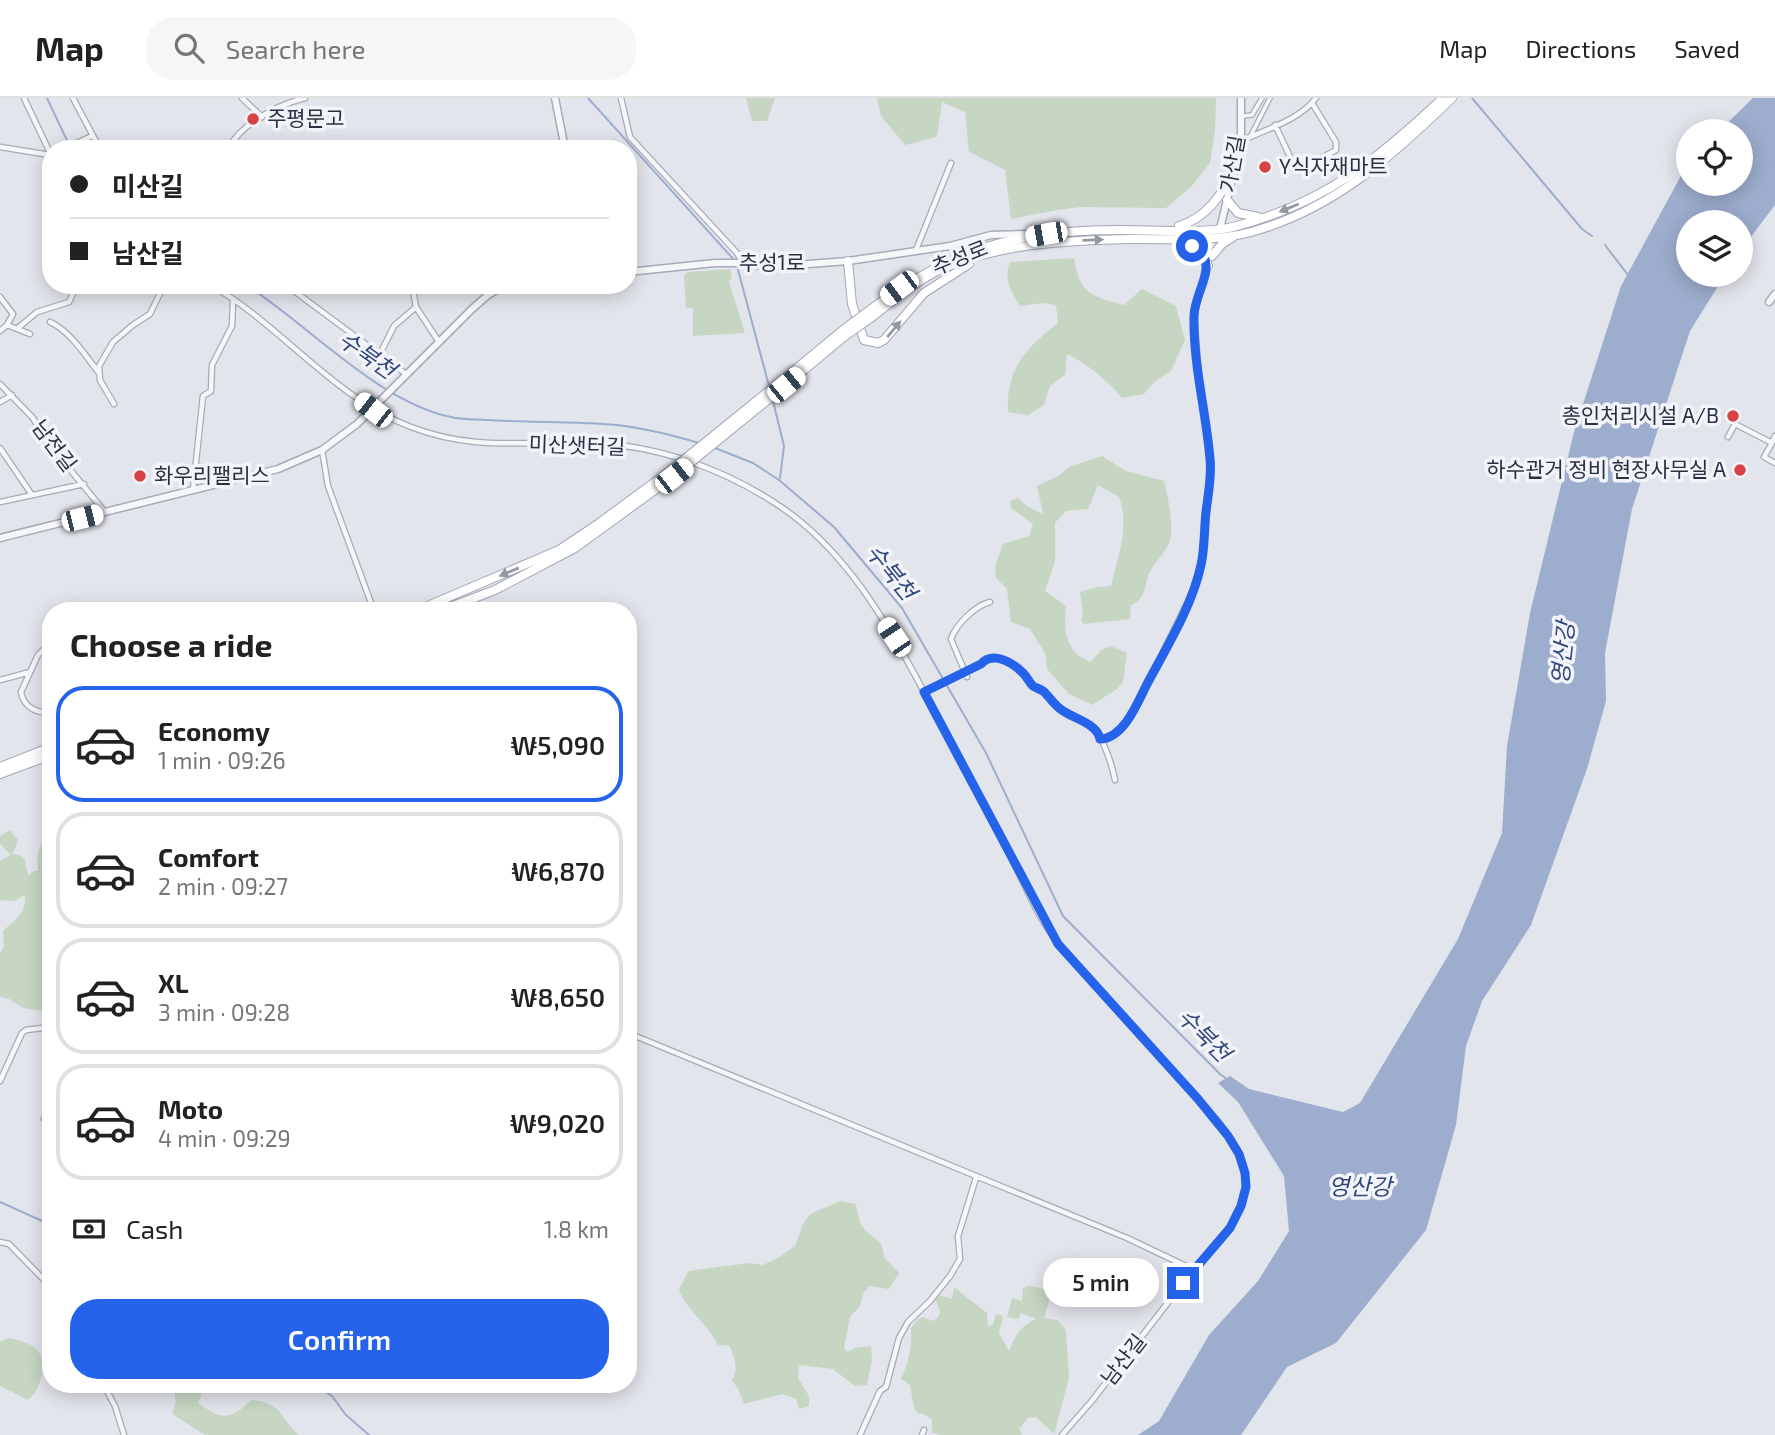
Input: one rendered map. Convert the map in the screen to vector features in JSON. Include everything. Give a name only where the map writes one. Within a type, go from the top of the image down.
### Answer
[{"type":"main road","name":"추성로","points":[[464,602],[495,590],[566,553],[672,473],[844,333],[936,272],[982,256],[1051,242],[1195,240],[1220,233],[1287,210],[1345,181],[1388,148],[1443,98]]},
{"type":"main road","name":"추성로","points":[[871,313],[899,288],[956,257],[999,243],[1046,234],[1083,231],[1164,230],[1238,234],[1295,218],[1351,185],[1395,152],[1452,98]]},
{"type":"main road","points":[[1164,230],[1187,224],[1207,210],[1219,198],[1234,171]]},
{"type":"main road","points":[[1227,200],[1238,213],[1264,217]]},
{"type":"main road","points":[[1212,256],[1222,243],[1238,234]]},
{"type":"main road","points":[[1169,239],[1198,246],[1204,253],[1208,266]]},
{"type":"main road","points":[[848,261],[855,317],[864,340],[878,343],[890,335],[924,293],[982,256]]},
{"type":"main road","name":"추성로","points":[[437,602],[559,550],[672,473]]},
{"type":"main road","points":[[0,766],[42,750]]},
{"type":"main road","points":[[0,774],[42,758]]},
{"type":"street","points":[[24,98],[44,140]]},
{"type":"street","points":[[73,98],[94,140]]},
{"type":"street","points":[[242,98],[262,117]]},
{"type":"street","points":[[282,98],[287,103]]},
{"type":"street","points":[[233,140],[262,117],[287,103],[304,98]]},
{"type":"street","points":[[555,98],[563,140]]},
{"type":"street","points":[[621,98],[633,140]]},
{"type":"street","name":"가산길","points":[[1220,233],[1241,141],[1241,98]]},
{"type":"street","points":[[1241,117],[1252,115],[1262,98]]},
{"type":"street","points":[[1250,137],[1270,98]]},
{"type":"street","points":[[1241,141],[1275,125],[1316,98]]},
{"type":"street","points":[[1275,125],[1295,167],[1300,169],[1336,150],[1336,142],[1312,103]]},
{"type":"street","points":[[83,140],[92,136]]},
{"type":"street","points":[[637,145],[737,253],[740,263]]},
{"type":"street","points":[[0,147],[42,154]]},
{"type":"street","points":[[916,250],[951,163]]},
{"type":"street","points":[[1100,739],[1107,739],[1123,727],[1136,707],[1192,593],[1201,566],[1211,462],[1199,379],[1194,313],[1220,233]]},
{"type":"street","name":"추성1로","points":[[637,271],[740,263],[769,267],[848,261],[950,246],[991,235],[1046,234]]},
{"type":"street","points":[[18,328],[37,312],[69,302],[73,294]]},
{"type":"street","points":[[114,404],[103,386],[99,366],[113,342],[150,314],[160,294]]},
{"type":"street","points":[[223,294],[373,410]]},
{"type":"street","points":[[298,294],[380,354],[405,376]]},
{"type":"street","points":[[414,294],[416,307],[439,342]]},
{"type":"street","points":[[0,538],[278,469],[322,450],[373,410],[490,294]]},
{"type":"street","points":[[1772,304],[1775,294]]},
{"type":"street","points":[[0,297],[12,313],[8,325],[0,331]]},
{"type":"street","points":[[193,491],[203,396],[211,391],[212,365],[232,326],[233,301]]},
{"type":"street","points":[[380,354],[394,326],[416,307]]},
{"type":"street","points":[[50,322],[73,340],[99,373]]},
{"type":"street","points":[[8,325],[30,334]]},
{"type":"street","name":"남전길","points":[[0,384],[33,418],[44,438],[105,512]]},
{"type":"street","points":[[0,402],[12,395]]},
{"type":"street","name":"미산샛터길","points":[[373,410],[411,427],[446,438],[487,444],[593,443],[654,452],[702,466],[747,486],[781,507],[821,539],[856,581],[906,656],[1049,930],[1070,957]]},
{"type":"street","points":[[1728,437],[1735,424],[1772,443]]},
{"type":"street","points":[[1775,436],[1764,457],[1775,463]]},
{"type":"street","points":[[0,448],[32,495]]},
{"type":"street","points":[[322,450],[328,486],[371,602]]},
{"type":"street","points":[[0,502],[84,484]]},
{"type":"street","points":[[967,677],[962,672],[951,639],[954,632],[981,604],[990,602]]},
{"type":"street","points":[[42,651],[38,654],[21,692],[25,704],[37,712],[42,711]]},
{"type":"street","points":[[926,691],[981,664],[987,657],[993,656],[1013,665],[1057,707],[1094,728],[1112,760],[1115,780]]},
{"type":"street","points":[[0,680],[31,672]]},
{"type":"street","name":"남산길","points":[[1062,1435],[1230,1228],[1245,1195],[1243,1163],[1215,1118],[1070,957]]},
{"type":"street","points":[[0,1082],[22,1033],[42,1028]]},
{"type":"street","points":[[637,1037],[976,1178],[958,1236],[960,1259],[930,1301],[908,1322],[899,1338],[886,1387],[880,1391],[860,1435]]},
{"type":"street","name":"남산길","points":[[976,1178],[1127,1238],[1186,1266],[1183,1283]]},
{"type":"street","points":[[0,1242],[9,1244],[42,1278]]},
{"type":"street","points":[[108,1393],[124,1435]]},
{"type":"green space","points":[[746,98],[775,98],[767,121],[752,121]]},
{"type":"green space","points":[[877,98],[1216,98],[1215,130],[1210,163],[1191,187],[1166,208],[1081,207],[1011,219],[1005,170],[969,152],[965,112],[942,102],[937,137],[905,145],[881,116]]},
{"type":"green space","points":[[1074,258],[1079,279],[1095,296],[1124,305],[1142,289],[1176,306],[1185,340],[1171,371],[1155,381],[1144,394],[1122,398],[1097,373],[1067,354],[1065,375],[1050,386],[1044,405],[1028,415],[1008,412],[1010,383],[1020,360],[1036,341],[1058,323],[1056,305],[1043,303],[1020,306],[1008,279],[1010,262]]},
{"type":"green space","points":[[730,269],[732,278],[729,282],[745,333],[693,336],[693,308],[686,308],[684,275],[688,272]]},
{"type":"green space","points":[[1102,456],[1126,471],[1164,481],[1171,535],[1168,545],[1149,574],[1142,596],[1131,605],[1130,619],[1084,624],[1081,621],[1083,613],[1080,592],[1111,586],[1123,531],[1119,497],[1098,485],[1088,509],[1066,511],[1055,523],[1055,561],[1045,591],[1066,606],[1065,624],[1071,647],[1091,662],[1101,650],[1111,646],[1127,653],[1123,682],[1092,705],[1069,694],[1047,669],[1045,653],[1030,629],[1011,622],[1007,589],[996,578],[995,566],[1003,544],[1029,536],[1033,524],[1011,508],[1010,501],[1018,498],[1043,514],[1037,486],[1058,476],[1069,467]]},
{"type":"green space","points":[[10,830],[18,840],[13,854],[20,855],[25,860],[28,876],[38,871],[38,853],[42,843],[42,1011],[23,1008],[0,997],[3,931],[19,916],[24,907],[25,895],[14,901],[0,900],[0,861],[10,855],[0,843],[0,836]]},
{"type":"green space","points":[[840,1201],[856,1204],[862,1226],[882,1245],[884,1257],[899,1273],[889,1289],[869,1286],[863,1294],[860,1306],[850,1317],[844,1348],[847,1352],[871,1346],[872,1359],[867,1385],[855,1386],[833,1369],[799,1365],[798,1378],[809,1396],[809,1406],[799,1409],[796,1399],[782,1394],[744,1404],[732,1380],[735,1367],[730,1346],[718,1345],[687,1305],[679,1290],[688,1271],[749,1263],[763,1265],[779,1257],[795,1246],[810,1214]]},
{"type":"green space","points":[[954,1287],[987,1313],[988,1327],[993,1324],[996,1314],[1003,1316],[999,1333],[1009,1351],[1019,1332],[1036,1319],[1021,1313],[1018,1319],[1007,1317],[1012,1298],[1022,1301],[1023,1288],[1041,1288],[1051,1294],[1044,1318],[1057,1320],[1066,1330],[1069,1378],[1054,1434],[1036,1417],[1028,1418],[1019,1429],[1022,1435],[932,1433],[932,1420],[917,1413],[910,1385],[901,1379],[909,1354],[911,1328],[918,1319],[924,1317],[933,1321],[938,1318],[940,1311],[935,1299],[939,1295],[952,1299]]},
{"type":"green space","points":[[9,1338],[23,1342],[40,1354],[42,1376],[37,1390],[28,1400],[0,1386],[0,1342]]},
{"type":"green space","points":[[176,1393],[202,1393],[198,1403],[213,1413],[226,1416],[237,1412],[251,1400],[261,1401],[275,1407],[299,1435],[205,1435],[172,1414]]},
{"type":"water","name":"영산강","points":[[1753,98],[1775,98],[1775,205],[1753,234],[1753,210],[1676,210],[1676,287],[1718,287],[1690,331],[1632,509],[1605,653],[1606,701],[1587,769],[1531,925],[1482,1001],[1466,1046],[1456,1125],[1426,1230],[1336,1343],[1287,1367],[1241,1435],[1138,1435],[1159,1421],[1209,1335],[1258,1281],[1289,1231],[1284,1176],[1238,1102],[1218,1083],[1230,1076],[1249,1089],[1343,1112],[1360,1103],[1458,939],[1502,833],[1507,746],[1530,613],[1574,432],[1621,286],[1676,185],[1676,196],[1753,196],[1753,119],[1731,119]]},
{"type":"waterway","name":"수북천","points":[[47,98],[67,140]]},
{"type":"waterway","points":[[588,98],[626,140]]},
{"type":"waterway","points":[[1472,98],[1582,229],[1592,236]]},
{"type":"waterway","points":[[637,152],[735,261]]},
{"type":"waterway","points":[[1605,245],[1628,275]]},
{"type":"waterway","points":[[737,266],[769,386]]},
{"type":"waterway","name":"수북천","points":[[259,294],[371,379],[424,409],[465,419],[627,426],[699,443]]},
{"type":"waterway","points":[[773,401],[784,446],[780,478]]},
{"type":"waterway","name":"수북천","points":[[715,448],[753,463],[779,480],[834,527],[902,608],[986,753],[1063,916],[1228,1080]]},
{"type":"waterway","points":[[0,1202],[42,1221]]},
{"type":"waterway","points":[[327,1393],[346,1415],[369,1435]]},
{"type":"place","name":"주평문고","points":[[253,119]]},
{"type":"place","name":"Y식자재마트","points":[[1265,167]]},
{"type":"place","name":"총인처리시설 A/B","points":[[1733,416]]},
{"type":"place","name":"하수관거 정비 현장사무실 A","points":[[1740,470]]},
{"type":"place","name":"화우리팰리스","points":[[140,476]]},
{"type":"route","points":[[1183,1283],[1235,1220],[1245,1195],[1243,1163],[1228,1136],[1198,1099],[1058,944],[924,692],[993,656],[1013,665],[1026,675],[1031,685],[1044,692],[1067,715],[1094,728],[1100,739],[1107,739],[1123,727],[1136,707],[1192,593],[1204,547],[1211,462],[1199,379],[1194,313],[1208,266],[1204,253],[1198,246],[1192,246]]}]
